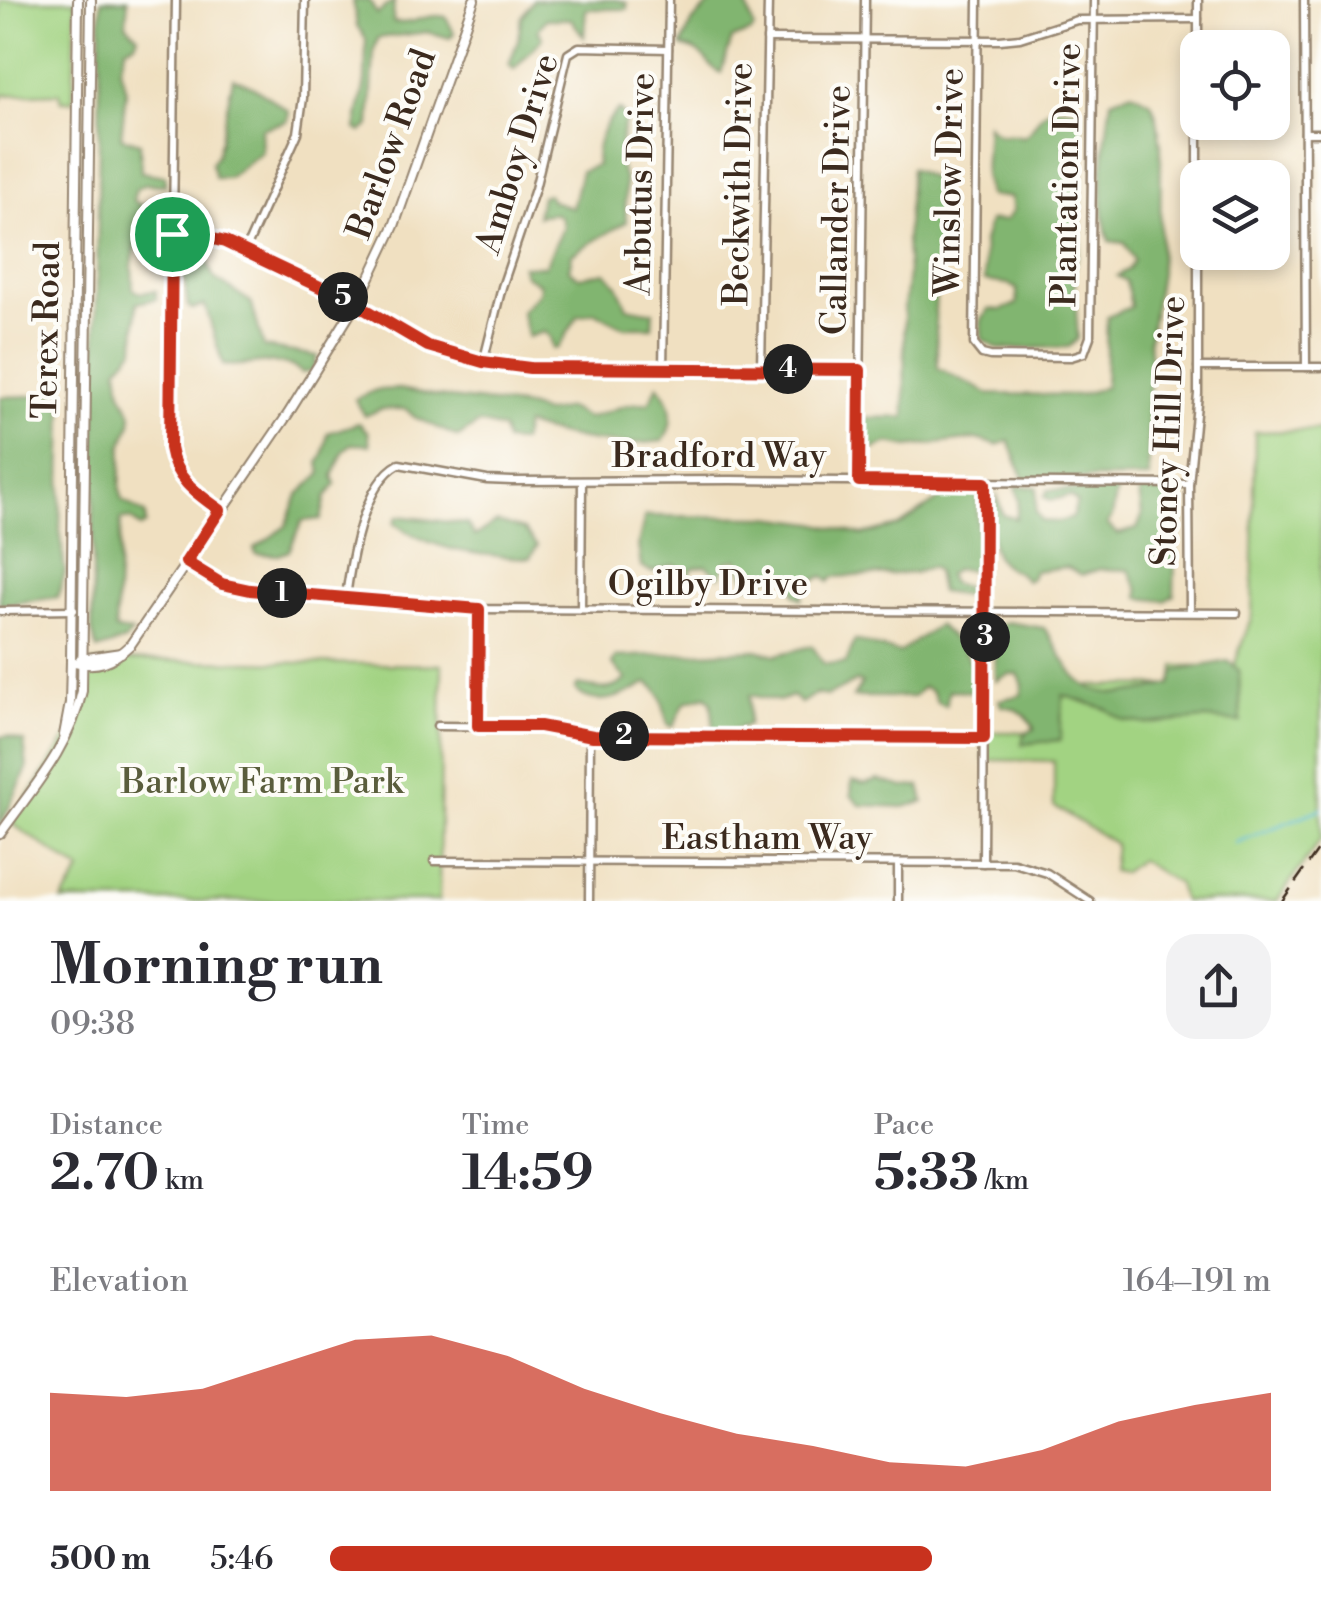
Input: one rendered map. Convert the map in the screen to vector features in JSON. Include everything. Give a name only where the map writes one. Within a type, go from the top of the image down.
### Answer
[{"type":"street","name":"Terex Road","points":[[72,661],[78,0]]},
{"type":"street","name":"Terex Road","points":[[83,662],[91,0]]},
{"type":"street","points":[[176,0],[171,453],[176,472],[188,486],[220,510]]},
{"type":"street","points":[[246,251],[298,133],[304,98],[305,0]]},
{"type":"street","name":"Barlow Road","points":[[72,661],[111,662],[138,635],[288,414],[356,304],[394,226],[474,0]]},
{"type":"street","name":"Arbutus Drive","points":[[663,369],[669,0]]},
{"type":"street","name":"Beckwith Drive","points":[[761,369],[768,0]]},
{"type":"street","name":"Callander Drive","points":[[859,481],[865,0]]},
{"type":"street","name":"Winslow Drive","points":[[978,0],[974,334],[977,350],[990,356]]},
{"type":"street","name":"Plantation Drive","points":[[990,356],[1071,357],[1086,350],[1090,337],[1094,0]]},
{"type":"street","points":[[1198,0],[1198,30]]},
{"type":"street","points":[[1304,0],[1306,367]]},
{"type":"street","points":[[767,39],[978,40],[1020,38],[1072,21],[1198,19]]},
{"type":"street","name":"Amboy Drive","points":[[483,362],[502,287],[536,189],[568,54],[579,47],[668,49]]},
{"type":"street","points":[[77,104],[90,104]]},
{"type":"street","points":[[1305,134],[1321,134]]},
{"type":"street","points":[[76,219],[88,220]]},
{"type":"street","points":[[172,234],[212,238],[246,251],[356,304],[411,338],[483,362],[530,368],[860,370]]},
{"type":"street","name":"Stoney Hill Drive","points":[[1190,611],[1189,484],[1198,367],[1198,270]]},
{"type":"street","points":[[1198,367],[1321,366]]},
{"type":"street","name":"Bradford Way","points":[[346,597],[360,524],[395,464],[487,480],[1189,484]]},
{"type":"street","points":[[581,609],[582,482]]},
{"type":"street","points":[[983,863],[985,483]]},
{"type":"street","name":"Ogilby Drive","points":[[186,562],[234,587],[479,609],[1236,613]]},
{"type":"street","points":[[478,726],[479,609]]},
{"type":"street","points":[[0,611],[84,610]]},
{"type":"street","points":[[62,744],[70,703],[72,661]]},
{"type":"street","points":[[0,834],[52,764],[77,716],[83,662]]},
{"type":"street","points":[[437,726],[540,726],[590,735],[984,738]]},
{"type":"street","points":[[589,901],[590,735]]},
{"type":"street","name":"Eastham Way","points":[[434,862],[1021,864],[1060,880],[1090,901]]},
{"type":"street","points":[[898,864],[898,901]]},
{"type":"green space","points":[[0,0],[76,0],[73,101],[61,101],[59,93],[4,95],[0,100]]},
{"type":"green space","points":[[101,0],[128,0],[126,24],[138,36],[135,43],[126,47],[120,68],[126,91],[121,137],[140,143],[141,172],[165,176],[165,185],[145,184],[136,189],[133,200],[140,205],[164,204],[162,213],[142,215],[132,265],[133,289],[140,293],[156,291],[156,299],[137,303],[135,348],[118,368],[121,392],[132,414],[122,446],[120,489],[123,501],[145,514],[146,524],[141,528],[131,519],[121,519],[115,630],[132,632],[125,641],[97,650],[92,631]]},
{"type":"green space","points":[[353,0],[369,0],[377,14],[394,0],[393,22],[446,17],[454,33],[450,38],[429,32],[378,38],[370,125],[361,132],[356,129],[365,81],[366,39],[357,26]]},
{"type":"green space","points":[[533,0],[616,0],[627,3],[627,9],[586,9],[584,37],[571,19],[546,19],[538,30],[543,38],[514,69],[509,65],[521,18]]},
{"type":"green space","points":[[714,0],[749,0],[746,3],[754,28],[732,39],[721,73],[697,52],[681,46],[693,21]]},
{"type":"green space","points":[[233,78],[289,111],[287,121],[261,129],[262,152],[228,178],[215,178],[211,163],[217,155]]},
{"type":"green space","points":[[1132,92],[1151,102],[1161,146],[1160,273],[1149,340],[1149,478],[1024,479],[1009,441],[997,445],[976,439],[908,447],[889,443],[873,449],[865,446],[865,418],[905,417],[904,308],[911,168],[935,180],[941,206],[935,311],[938,368],[990,394],[1079,395],[1105,387],[1107,317],[1131,307],[1126,281],[1117,276],[1129,269],[1134,260],[1124,243],[1109,241],[1103,207],[1104,153],[1111,100]]},
{"type":"green space","points":[[1054,107],[1081,110],[1080,246],[1074,272],[1078,339],[1069,347],[999,349],[982,339],[981,321],[989,309],[1001,310],[1017,304],[1017,289],[985,281],[983,242],[989,221],[1006,220],[1013,211],[1011,197],[989,196],[984,175],[987,124],[1001,135],[1023,137],[1042,114]]},
{"type":"green space","points":[[619,110],[626,118],[620,166],[625,180],[626,222],[572,254],[569,270],[579,277],[606,272],[627,307],[653,312],[652,327],[625,327],[595,312],[578,316],[558,348],[553,349],[544,332],[528,337],[521,311],[539,293],[540,284],[525,275],[522,266],[545,266],[563,227],[561,217],[554,213],[537,216],[541,196],[548,194],[552,201],[572,208],[581,171],[597,165],[601,135]]},
{"type":"green space","points":[[199,243],[214,278],[251,302],[264,347],[317,356],[313,371],[302,373],[275,362],[223,365],[205,305],[192,309],[188,306],[181,256],[183,248]]},
{"type":"green space","points":[[658,385],[667,397],[670,426],[663,441],[645,443],[594,441],[525,425],[521,442],[505,441],[502,429],[479,423],[458,437],[414,417],[406,409],[381,409],[365,416],[355,399],[376,390],[399,389],[527,407],[545,413],[568,408],[587,418],[649,403]]},
{"type":"green space","points":[[60,395],[60,530],[65,573],[58,597],[0,605],[0,397]]},
{"type":"green space","points":[[359,423],[368,432],[370,445],[351,444],[343,452],[333,476],[336,484],[326,497],[321,519],[302,521],[289,551],[279,555],[256,554],[254,549],[286,526],[298,495],[321,474],[319,462],[328,433]]},
{"type":"green space","points":[[1321,430],[1321,839],[1277,901],[1183,901],[1178,884],[1140,860],[1122,873],[1112,871],[1115,844],[1054,806],[1054,761],[984,760],[984,732],[1054,732],[1055,686],[1174,685],[1175,666],[1234,666],[1252,615],[1255,432]]},
{"type":"green space","points":[[1016,486],[1037,487],[1036,512],[1042,521],[1059,522],[1072,518],[1077,502],[1070,496],[1051,500],[1044,497],[1048,490],[1117,490],[1107,524],[1117,534],[1137,529],[1142,516],[1139,492],[1145,489],[1183,496],[1175,547],[1174,595],[1165,601],[1139,598],[1129,570],[1100,569],[1082,575],[1067,567],[1034,571],[1026,581],[1000,561],[991,539],[997,496],[1003,515],[1016,519]]},
{"type":"green space","points":[[947,494],[978,494],[978,570],[956,569],[947,575],[951,583],[974,590],[973,597],[940,592],[936,571],[931,567],[914,573],[833,577],[829,582],[824,576],[804,584],[802,599],[795,595],[789,574],[748,585],[738,559],[726,562],[720,577],[706,565],[692,568],[689,577],[674,565],[652,572],[641,567],[638,545],[645,516],[769,517],[862,535],[899,526]]},
{"type":"green space","points":[[398,516],[467,524],[475,536],[497,522],[524,530],[537,546],[530,558],[459,551],[409,533],[394,523]]},
{"type":"green space","points":[[1007,622],[1044,628],[1074,675],[1095,690],[1107,693],[1171,684],[1175,671],[1228,661],[1239,670],[1241,722],[1204,719],[1146,724],[1123,720],[1106,709],[1063,695],[1060,740],[1022,744],[1024,734],[1034,729],[1032,724],[1022,713],[1002,706],[999,700],[1021,695],[1023,685],[1018,674],[1008,674],[996,681],[995,628]]},
{"type":"green space","points":[[938,625],[966,654],[975,681],[975,692],[949,690],[946,706],[923,687],[913,697],[853,697],[862,683],[857,681],[827,696],[815,694],[801,703],[792,696],[779,701],[750,695],[748,725],[733,730],[714,728],[711,701],[706,696],[685,702],[673,727],[668,725],[660,696],[647,683],[601,700],[583,696],[575,689],[578,685],[604,689],[620,684],[626,679],[612,664],[616,657],[757,650],[776,655],[812,646],[824,664],[846,663],[855,640],[899,653]]},
{"type":"green space","name":"Barlow Farm Park","points":[[114,660],[442,665],[439,901],[62,901],[81,871],[11,823],[74,727],[82,703],[83,664]]},
{"type":"green space","points":[[0,737],[24,742],[27,769],[0,827]]},
{"type":"green space","points":[[878,780],[904,787],[920,786],[924,802],[903,807],[860,805],[851,795],[852,781],[865,784]]},
{"type":"waterway","points":[[1235,843],[1321,809]]},
{"type":"railway","points":[[1282,901],[1321,846]]},
{"type":"route","points":[[172,234],[225,242],[356,304],[428,346],[495,365],[860,370],[859,481],[985,483],[984,738],[593,736],[540,726],[478,726],[479,609],[250,590],[208,577],[186,562],[220,510],[192,490],[176,472],[170,448],[172,234]]}]
